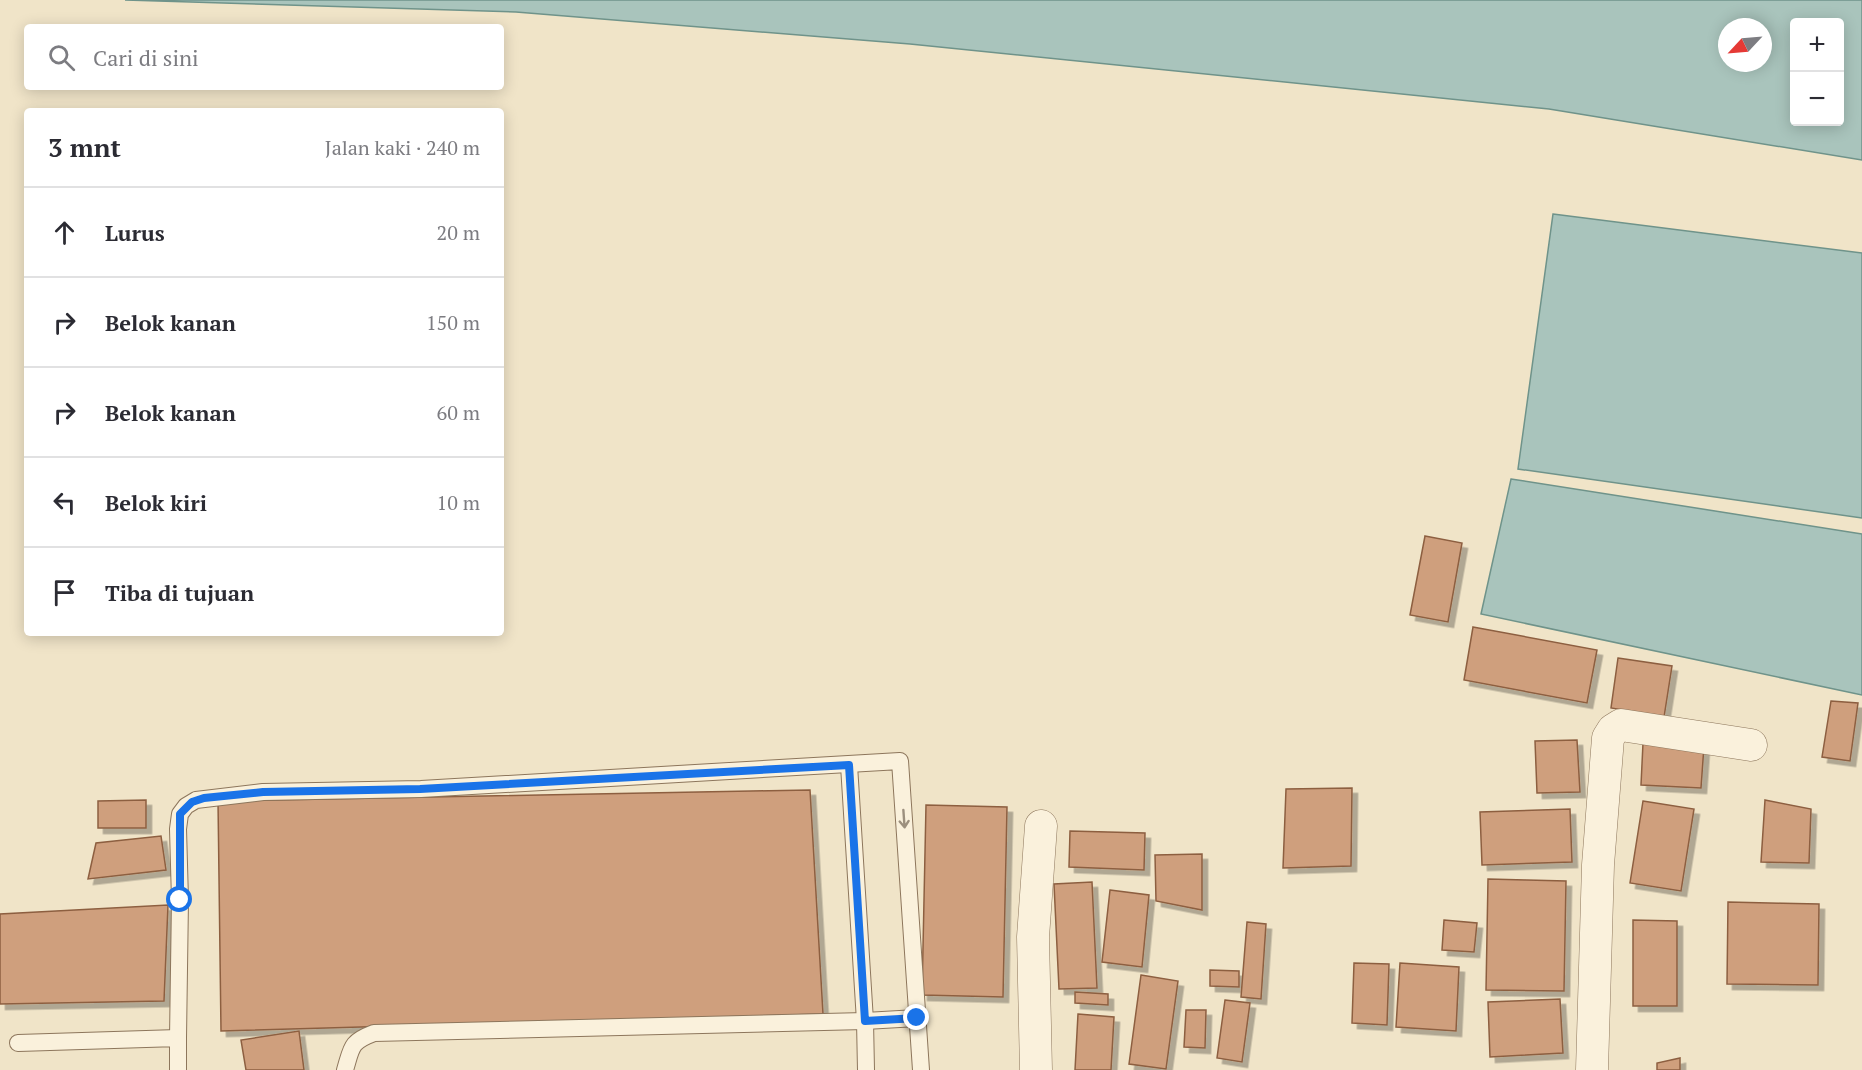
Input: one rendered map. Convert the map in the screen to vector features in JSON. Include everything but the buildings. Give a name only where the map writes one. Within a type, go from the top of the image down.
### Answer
[{"type":"street","points":[[1592,1070],[1599,865],[1608,738],[1613,730],[1621,725],[1751,745]]},
{"type":"street","points":[[1036,1070],[1033,937],[1041,826]]},
{"type":"lane","points":[[178,1070],[179,822],[180,814],[186,806],[196,800],[263,792],[420,789],[900,761],[921,1070]]},
{"type":"lane","points":[[849,765],[866,1070]]},
{"type":"lane","points":[[345,1070],[353,1046],[360,1038],[375,1033],[917,1018]]},
{"type":"lane","points":[[18,1043],[178,1038]]},
{"type":"water","points":[[125,0],[1862,0],[1862,160],[1549,109],[910,44],[516,12]]},
{"type":"water","points":[[1553,214],[1862,253],[1862,518],[1518,469]]},
{"type":"water","points":[[1511,479],[1862,534],[1862,695],[1481,614]]},
{"type":"route","points":[[180,900],[178,830],[180,814],[186,806],[204,798],[263,792],[420,789],[849,765],[865,1021],[917,1018]]}]
